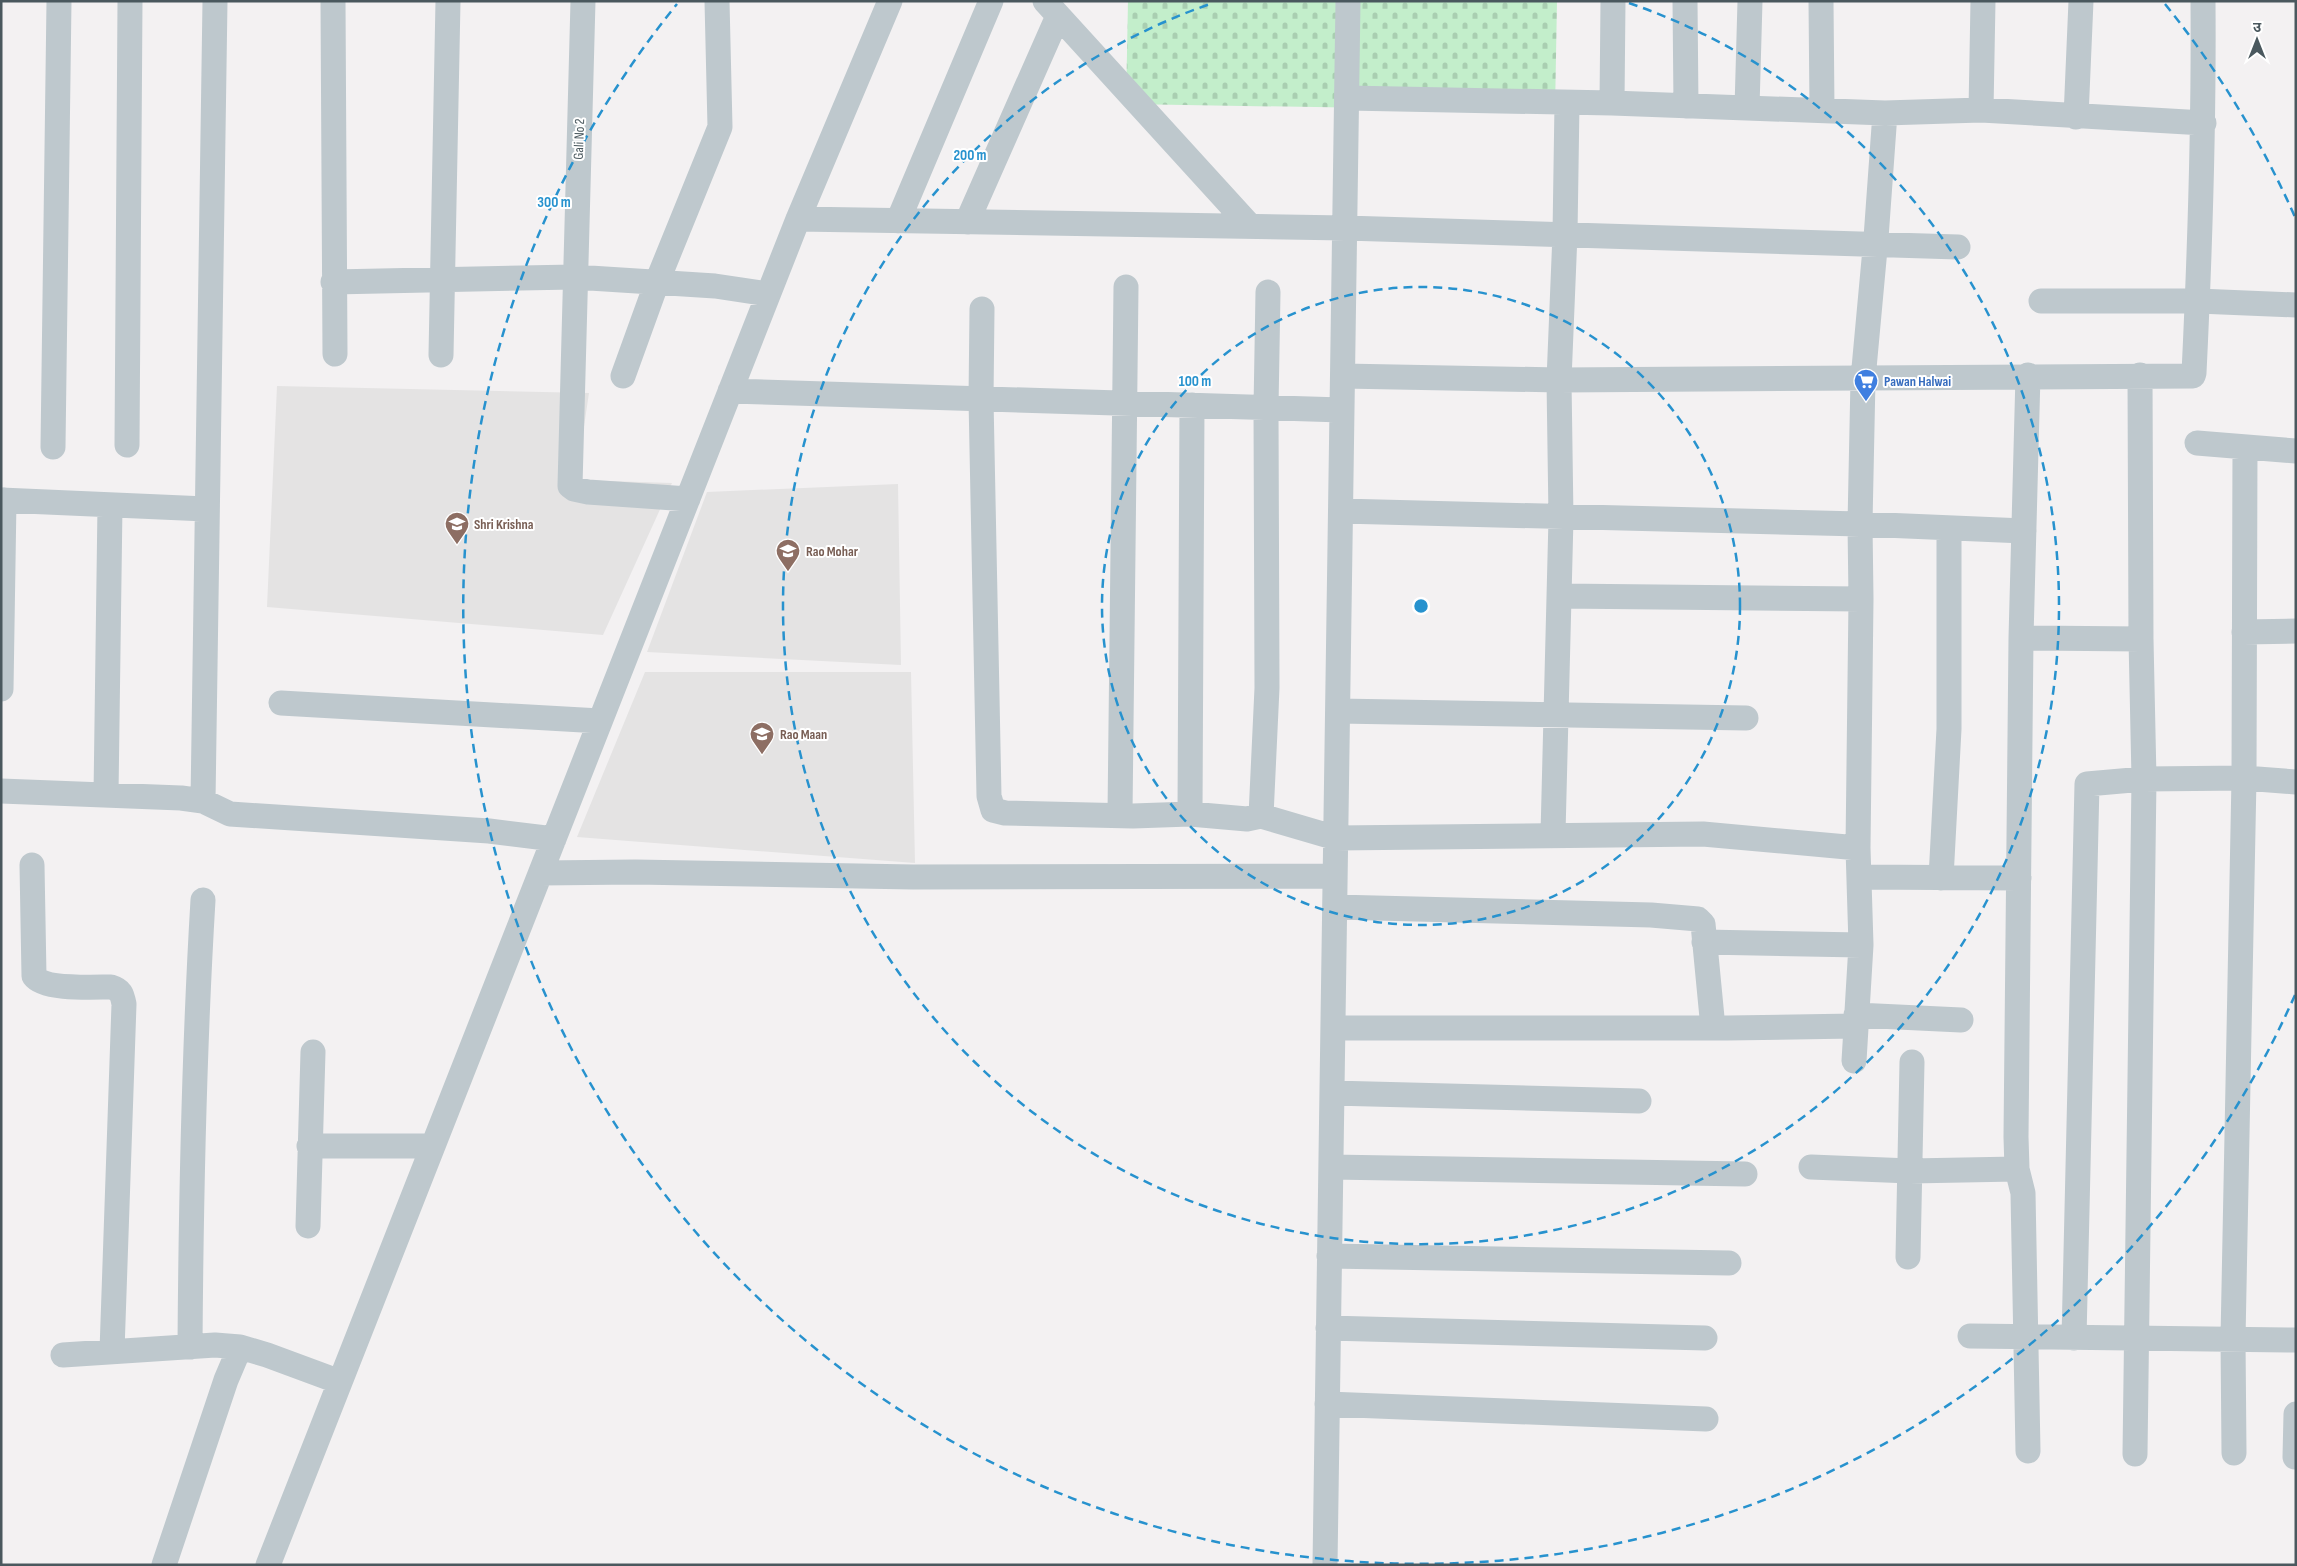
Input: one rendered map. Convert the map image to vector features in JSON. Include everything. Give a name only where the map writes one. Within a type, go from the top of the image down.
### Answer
[{"type":"street","points":[[53,447],[59,1]]},
{"type":"street","points":[[126,445],[130,1]]},
{"type":"street","points":[[203,801],[215,1]]},
{"type":"street","points":[[333,1],[333,282],[335,354]]},
{"type":"street","points":[[442,355],[448,1]]},
{"type":"street","name":"Gali No 2","points":[[583,1],[574,276],[570,486],[574,490],[588,492],[688,499]]},
{"type":"street","points":[[622,376],[657,282],[720,127],[717,1]]},
{"type":"street","points":[[268,1565],[768,294],[890,1]]},
{"type":"street","points":[[898,221],[991,1]]},
{"type":"street","points":[[1325,1565],[1348,1]]},
{"type":"street","points":[[1612,102],[1613,1]]},
{"type":"street","points":[[1685,1],[1686,106]]},
{"type":"street","points":[[1747,108],[1750,1]]},
{"type":"street","points":[[1821,1],[1822,110]]},
{"type":"street","points":[[1981,110],[1983,1]]},
{"type":"street","points":[[2076,117],[2081,1]]},
{"type":"street","points":[[1343,376],[1559,380],[1675,378],[1863,380],[2028,375],[2140,374],[2193,376],[2198,301],[2204,123],[2203,1]]},
{"type":"street","points":[[968,222],[1051,9],[1250,226]]},
{"type":"street","points":[[1347,98],[1567,103],[1612,102],[1885,113],[1981,110],[2204,123]]},
{"type":"street","points":[[1553,834],[1562,518],[1559,380],[1565,234],[1567,103]]},
{"type":"street","points":[[1854,1061],[1861,945],[1858,848],[1863,380],[1876,244],[1885,113]]},
{"type":"street","points":[[798,219],[1345,228],[1958,247]]},
{"type":"street","points":[[333,282],[442,281],[574,276],[715,286],[768,294]]},
{"type":"street","points":[[1120,814],[1123,403],[1126,287]]},
{"type":"street","points":[[1260,816],[1267,688],[1266,408],[1268,292]]},
{"type":"street","points":[[2041,301],[2198,301],[2296,305]]},
{"type":"street","points":[[982,310],[981,399],[989,796],[993,810],[1005,814],[1120,814],[1133,816],[1190,814],[1247,820],[1260,816],[1336,838],[1553,834],[1703,834],[1858,848]]},
{"type":"street","points":[[2136,1454],[2144,779],[2141,639],[2140,374]]},
{"type":"street","points":[[2028,375],[2021,638],[2016,1137],[2017,1168],[2023,1193],[2028,1451]]},
{"type":"street","points":[[730,391],[1342,410]]},
{"type":"street","points":[[1190,814],[1192,405]]},
{"type":"street","points":[[2197,444],[2296,450]]},
{"type":"street","points":[[2234,1452],[2233,1339],[2244,778],[2245,448]]},
{"type":"street","points":[[1,689],[3,500],[206,509]]},
{"type":"street","points":[[106,795],[110,505]]},
{"type":"street","points":[[1341,511],[1860,524],[2024,531]]},
{"type":"street","points":[[1941,878],[1949,728],[1949,528]]},
{"type":"street","points":[[1560,596],[1861,600]]},
{"type":"street","points":[[2244,632],[2296,631]]},
{"type":"street","points":[[2021,638],[2141,639]]},
{"type":"street","points":[[281,704],[600,722]]},
{"type":"street","points":[[1338,711],[1746,718]]},
{"type":"street","points":[[2074,1338],[2087,832],[2086,786],[2090,782],[2144,779],[2244,778],[2296,782]]},
{"type":"street","points":[[1,791],[203,801],[230,814],[489,831],[554,839]]},
{"type":"street","points":[[32,865],[34,976],[37,981],[48,985],[111,988],[119,990],[123,1000],[112,1351]]},
{"type":"street","points":[[541,872],[913,877],[1335,876]]},
{"type":"street","points":[[1859,877],[2019,878]]},
{"type":"street","points":[[190,1347],[191,1149],[195,1031],[203,900]]},
{"type":"street","points":[[1334,907],[1690,917],[1698,919],[1702,924],[1712,1028]]},
{"type":"street","points":[[1704,942],[1861,945]]},
{"type":"street","points":[[1333,1028],[1712,1028],[1856,1020],[1961,1020]]},
{"type":"street","points":[[308,1226],[313,1052]]},
{"type":"street","points":[[1908,1257],[1912,1062]]},
{"type":"street","points":[[1332,1093],[1640,1101]]},
{"type":"street","points":[[309,1146],[433,1146]]},
{"type":"street","points":[[1331,1167],[1745,1174]]},
{"type":"street","points":[[1811,1167],[1910,1171],[2017,1168]]},
{"type":"street","points":[[1329,1256],[1729,1263]]},
{"type":"street","points":[[1328,1328],[1705,1338]]},
{"type":"street","points":[[1970,1336],[2296,1340]]},
{"type":"street","points":[[62,1355],[214,1345],[240,1348],[267,1355],[340,1382]]},
{"type":"street","points":[[164,1565],[226,1380],[240,1348]]},
{"type":"street","points":[[1327,1404],[1706,1419]]},
{"type":"street","points":[[2295,1457],[2296,1414]]},
{"type":"shaded area","name":"Shri Krishna","points":[[277,386],[589,393],[576,480],[672,483],[603,635],[267,607]]},
{"type":"shaded area","name":"Rao Mohar","points":[[898,484],[901,665],[647,652],[707,492]]},
{"type":"shaded area","name":"Rao Maan","points":[[645,672],[911,672],[915,863],[577,837]]},
{"type":"green space","points":[[1128,1],[1557,1],[1555,111],[1126,104]]},
{"type":"place","name":"Pawan Halwai","points":[[1866,402]]},
{"type":"place","name":"Shri Krishna","points":[[457,545]]},
{"type":"place","name":"Rao Mohar","points":[[788,572]]},
{"type":"place","name":"Rao Maan","points":[[762,755]]}]
